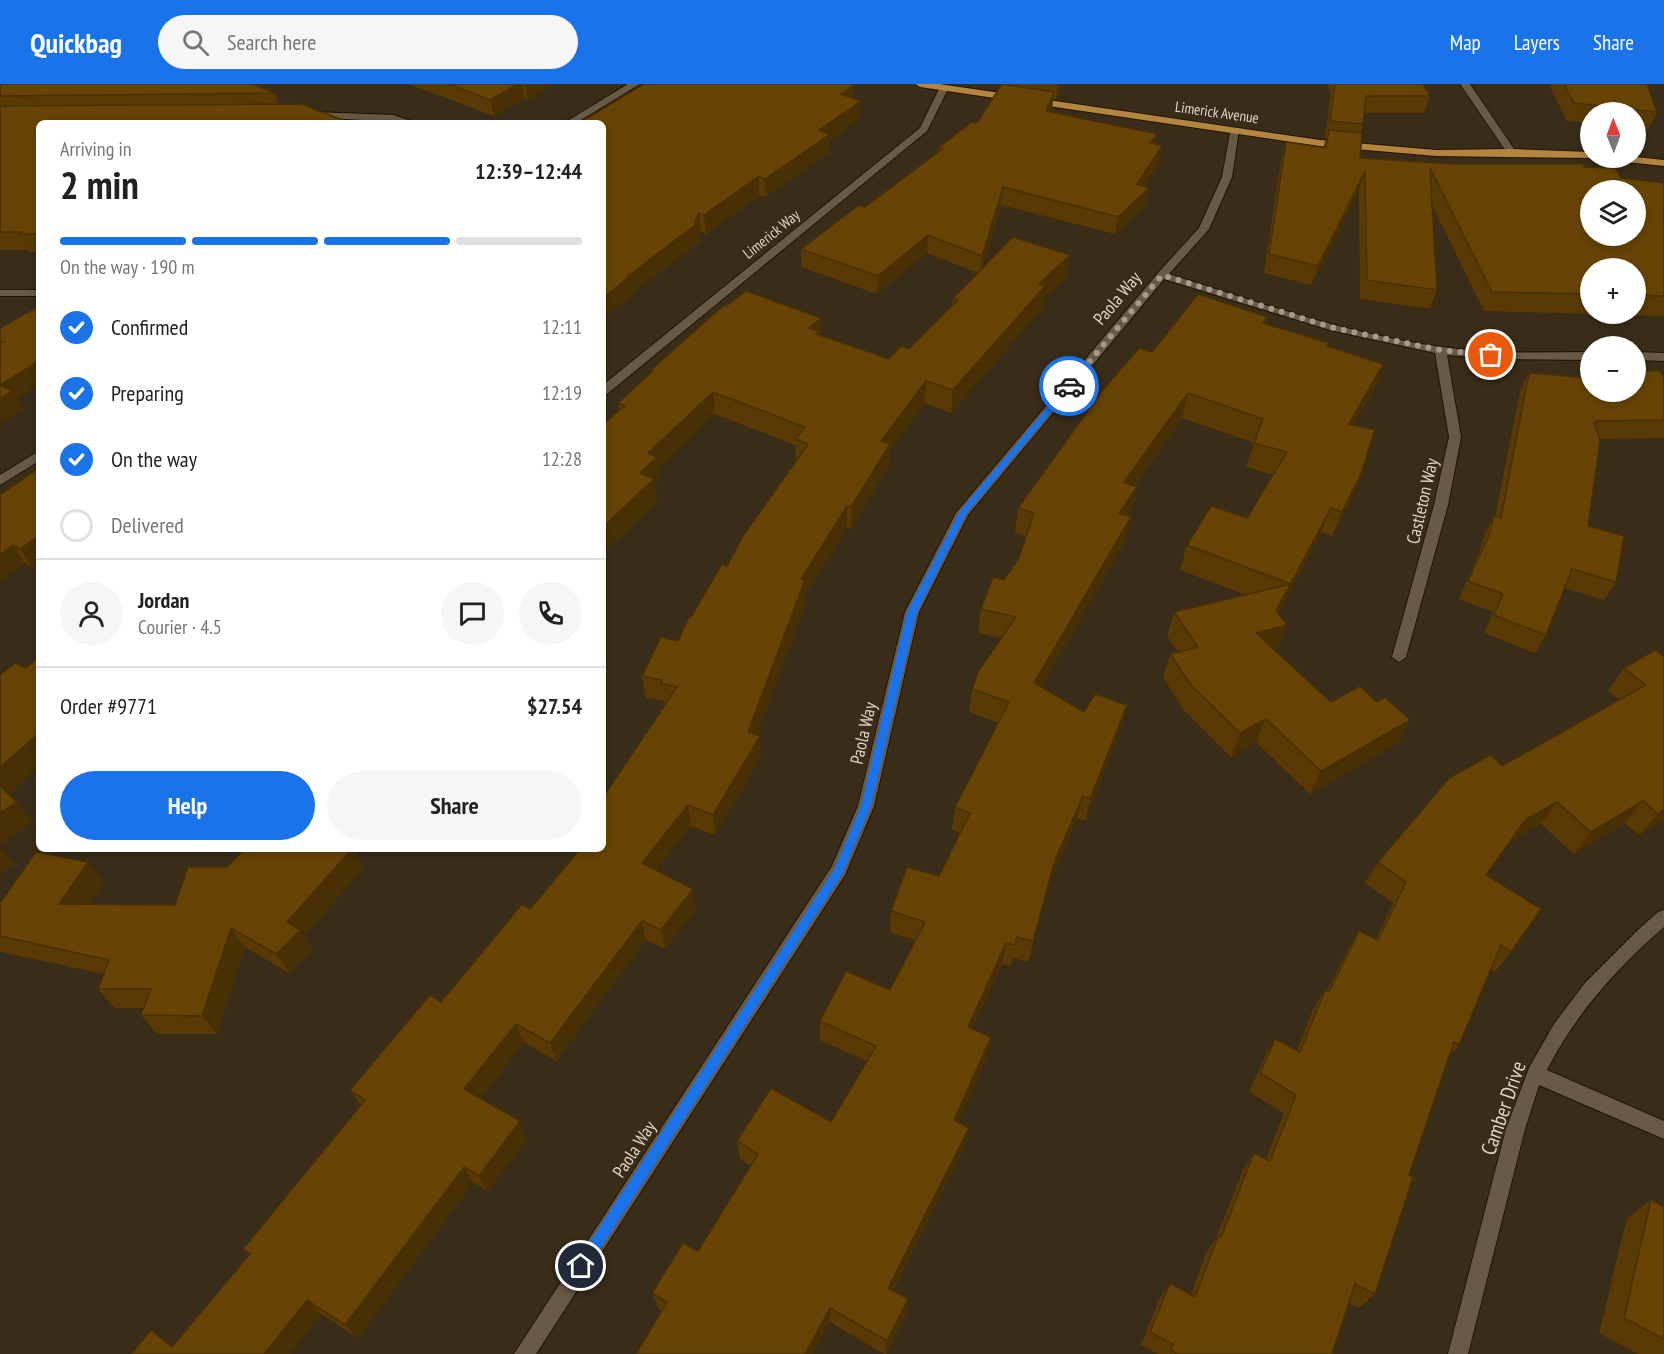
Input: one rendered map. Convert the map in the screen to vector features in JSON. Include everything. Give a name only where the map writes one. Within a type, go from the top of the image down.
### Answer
[{"type":"main road","name":"Limerick Avenue","points":[[920,84],[1320,143],[1436,153],[1511,152],[1580,155]]},
{"type":"main road","points":[[1646,161],[1664,163]]},
{"type":"street","points":[[574,120],[635,84]]},
{"type":"street","points":[[1465,84],[1511,152]]},
{"type":"street","name":"Limerick Way","points":[[606,389],[924,129],[943,89]]},
{"type":"street","points":[[302,116],[382,117],[397,120]]},
{"type":"street","name":"Paola Way","points":[[524,1354],[839,870],[866,806],[912,612],[963,513],[1162,275],[1204,229],[1227,177],[1234,130]]},
{"type":"street","points":[[1162,275],[1334,328],[1440,350],[1491,355],[1580,356]]},
{"type":"street","points":[[0,293],[36,293]]},
{"type":"street","name":"Castleton Way","points":[[1399,657],[1442,506],[1455,437],[1440,350]]},
{"type":"street","points":[[1646,356],[1664,357]]},
{"type":"street","points":[[0,481],[36,457]]},
{"type":"street","name":"Camber Drive","points":[[1458,1354],[1517,1123],[1535,1074],[1562,1027],[1593,985],[1630,945],[1664,917]]},
{"type":"street","points":[[1535,1074],[1664,1130]]},
{"type":"building","points":[[0,84],[252,84],[275,93],[0,96]]},
{"type":"building","points":[[449,84],[518,84],[490,100]]},
{"type":"building","points":[[644,84],[850,84],[854,85],[841,94],[861,101],[819,130],[830,134],[765,179],[759,176],[704,215],[699,213],[695,222],[698,223],[606,296],[606,120],[584,120]]},
{"type":"building","points":[[1002,84],[1054,92],[1046,111],[1157,134],[1150,143],[1162,146],[1137,184],[1149,188],[1118,217],[1003,187],[982,256],[928,235],[878,276],[801,249],[859,205],[865,207],[942,149],[938,148],[972,122],[977,123]]},
{"type":"building","points":[[1335,84],[1423,84],[1430,96],[1366,96],[1363,124],[1330,121]]},
{"type":"building","points":[[1564,84],[1647,84],[1657,112],[1646,111],[1646,102],[1574,103]]},
{"type":"building","points":[[301,104],[342,120],[36,120],[36,234],[20,234],[22,232],[0,232],[0,106]]},
{"type":"building","points":[[1329,130],[1362,133],[1360,158],[1454,164],[1580,164],[1580,168],[1615,168],[1621,178],[1638,180],[1580,180],[1580,246],[1646,246],[1646,181],[1664,183],[1664,296],[1646,295],[1646,258],[1580,258],[1580,294],[1492,292],[1430,168],[1437,290],[1367,280],[1365,171],[1318,266],[1269,254],[1286,142],[1326,148]]},
{"type":"building","points":[[1013,237],[1070,255],[1039,284],[1045,286],[953,390],[926,381],[881,441],[890,444],[851,507],[847,506],[801,579],[805,580],[748,732],[760,736],[713,815],[688,805],[642,863],[693,889],[661,930],[642,921],[550,1043],[516,1024],[464,1089],[520,1121],[479,1176],[464,1167],[345,1325],[307,1300],[266,1354],[131,1354],[151,1330],[172,1347],[250,1254],[243,1249],[365,1100],[350,1090],[430,995],[441,1002],[522,904],[530,909],[578,852],[606,852],[606,793],[677,687],[660,683],[662,680],[642,676],[661,637],[678,641],[689,617],[722,564],[727,566],[743,536],[808,444],[795,439],[805,427],[713,392],[648,453],[657,457],[640,473],[654,479],[606,524],[606,422],[625,406],[618,403],[653,371],[651,370],[724,305],[726,306],[746,291],[821,318],[809,328],[819,331],[816,334],[889,359],[901,346],[909,349],[958,300],[953,298]]},
{"type":"building","points":[[1198,294],[1267,317],[1263,323],[1329,343],[1327,346],[1383,364],[1349,424],[1375,430],[1361,474],[1342,512],[1331,508],[1291,584],[1187,545],[1211,506],[1247,518],[1287,452],[1254,443],[1263,419],[1188,393],[1124,482],[1137,487],[1119,513],[1131,517],[1034,683],[1084,712],[1095,694],[1127,705],[1090,799],[1083,796],[1055,860],[1033,941],[1017,937],[1015,945],[1006,943],[968,1027],[991,1037],[954,1120],[969,1128],[888,1288],[908,1299],[887,1341],[830,1308],[805,1354],[636,1354],[667,1302],[652,1293],[683,1243],[698,1251],[758,1154],[737,1141],[771,1088],[831,1122],[876,1046],[820,1021],[846,971],[890,990],[925,922],[891,911],[907,867],[939,876],[970,813],[955,807],[1009,702],[972,689],[979,670],[1016,617],[981,609],[993,577],[1004,580],[1019,558],[1034,513],[1018,508],[1103,390],[1139,348],[1152,352]]},
{"type":"building","points":[[36,308],[36,363],[0,385],[0,344],[3,342],[0,342],[0,328]]},
{"type":"building","points":[[1646,371],[1660,371],[1664,377],[1664,420],[1596,421],[1597,423],[1594,423],[1600,440],[1588,526],[1624,536],[1616,582],[1572,569],[1546,635],[1494,615],[1503,594],[1468,581],[1489,535],[1494,516],[1501,518],[1529,373],[1580,377],[1580,402],[1646,402]]},
{"type":"building","points":[[0,385],[12,391],[0,399]]},
{"type":"building","points":[[36,470],[36,538],[20,549],[13,545],[0,555],[0,495]]},
{"type":"building","points":[[1290,584],[1276,611],[1287,625],[1256,633],[1331,702],[1360,686],[1377,702],[1385,697],[1410,720],[1321,771],[1266,719],[1240,733],[1191,685],[1170,654],[1198,647],[1174,612]]},
{"type":"building","points":[[1655,650],[1664,657],[1664,809],[1658,814],[1643,801],[1591,832],[1557,802],[1526,819],[1486,875],[1541,909],[1511,952],[1501,945],[1459,1045],[1454,1042],[1409,1175],[1413,1177],[1375,1294],[1355,1284],[1332,1354],[1177,1354],[1171,1350],[1173,1344],[1150,1332],[1170,1283],[1195,1297],[1218,1236],[1221,1237],[1254,1153],[1270,1161],[1296,1095],[1260,1073],[1275,1039],[1300,1052],[1325,990],[1329,992],[1359,931],[1378,940],[1406,882],[1378,862],[1449,778],[1491,755],[1502,766],[1646,685],[1624,668]]},
{"type":"building","points":[[36,659],[36,736],[0,767],[0,675],[15,663],[26,668]]},
{"type":"building","points":[[0,786],[17,802],[0,813]]},
{"type":"building","points":[[36,852],[88,862],[59,904],[175,905],[188,867],[227,867],[242,852],[349,852],[287,922],[300,930],[276,954],[231,928],[202,1016],[141,1015],[151,989],[98,989],[109,960],[0,936],[0,903]]},
{"type":"building","points":[[1651,1200],[1664,1207],[1664,1339],[1624,1318]]},
{"type":"way so far","points":[[1069,386],[1162,275],[1334,328],[1440,350],[1491,355]]},
{"type":"route","points":[[581,1266],[839,870],[866,806],[912,612],[963,513],[1069,386]]}]
